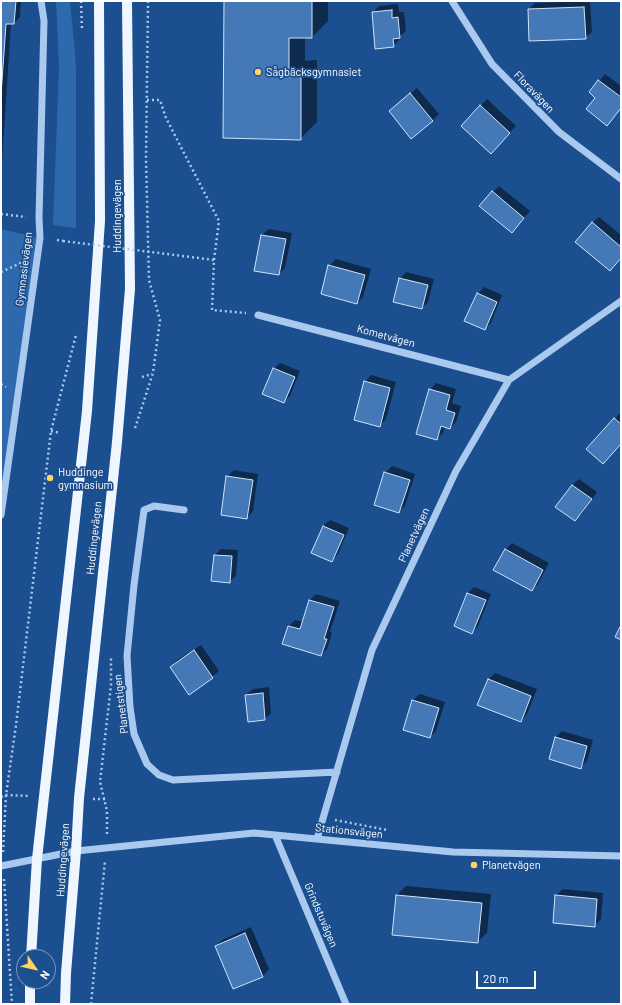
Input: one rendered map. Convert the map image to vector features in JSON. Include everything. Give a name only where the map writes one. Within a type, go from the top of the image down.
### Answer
[{"type":"main road","name":"Huddingevägen","points":[[31,949],[37,859],[88,403],[100,220],[99,1]]},
{"type":"main road","name":"Huddingevägen","points":[[65,1004],[79,798],[117,442],[130,289],[127,1]]},
{"type":"main road","points":[[30,989],[30,1004]]},
{"type":"street","name":"Gymnasievägen","points":[[1,515],[40,238],[39,218],[44,21],[41,1]]},
{"type":"street","name":"Floravägen","points":[[452,1],[492,64],[559,132],[621,179]]},
{"type":"street","name":"Planetvägen","points":[[317,839],[372,650],[456,471],[509,380],[621,301]]},
{"type":"street","name":"Kometvägen","points":[[258,314],[509,380]]},
{"type":"street","name":"Planetstigen","points":[[184,510],[154,506],[144,510],[134,585],[127,656],[130,707],[134,734],[147,764],[159,775],[173,780],[337,772]]},
{"type":"street","name":"Stationsvägen","points":[[1,866],[76,851],[254,833],[453,852],[621,856]]},
{"type":"street","name":"Grindstuvägen","points":[[275,835],[346,1004]]},
{"type":"path","points":[[81,1],[82,32]]},
{"type":"path","points":[[146,159],[148,1]]},
{"type":"path","points":[[147,100],[160,100],[166,118],[219,221],[214,260],[212,310],[258,314]]},
{"type":"path","points":[[84,247],[85,239]]},
{"type":"path","points":[[57,240],[214,260]]},
{"type":"path","points":[[1,272],[38,256]]},
{"type":"path","points":[[4,838],[6,795],[16,725],[51,431],[77,330]]},
{"type":"path","points":[[142,377],[153,374]]},
{"type":"path","points":[[51,431],[60,433]]},
{"type":"path","points":[[1,798],[6,795]]},
{"type":"path","points":[[323,818],[393,832]]},
{"type":"path","points":[[91,1004],[104,870]]},
{"type":"path","points":[[5,904],[12,1004]]},
{"type":"shaded area","points":[[56,1],[70,1],[76,65],[76,228],[53,225],[59,67]]},
{"type":"shaded area","points":[[1,229],[40,238],[1,515]]},
{"type":"building","points":[[1,1],[16,1],[14,24],[6,24],[1,95]]},
{"type":"building","points":[[224,1],[312,1],[312,38],[289,38],[289,77],[301,76],[301,140],[223,138]]},
{"type":"building","points":[[584,7],[586,39],[529,41],[528,9]]},
{"type":"building","points":[[392,10],[392,18],[398,17],[400,38],[393,39],[394,47],[375,49],[372,12]]},
{"type":"building","points":[[598,80],[621,97],[621,108],[607,126],[586,109],[595,98],[589,92]]},
{"type":"building","points":[[410,93],[433,121],[411,139],[389,111]]},
{"type":"building","points":[[480,105],[510,133],[491,154],[461,126]]},
{"type":"building","points":[[492,191],[524,218],[512,233],[479,206]]},
{"type":"building","points":[[592,222],[621,247],[621,258],[610,271],[575,242]]},
{"type":"building","points":[[261,235],[286,239],[279,275],[254,271]]},
{"type":"building","points":[[328,265],[365,275],[357,304],[321,294]]},
{"type":"building","points":[[399,278],[428,285],[422,309],[393,302]]},
{"type":"building","points":[[477,293],[497,302],[485,330],[464,321]]},
{"type":"building","points":[[273,368],[295,377],[284,403],[262,394]]},
{"type":"building","points":[[364,381],[390,388],[380,427],[354,420]]},
{"type":"building","points":[[429,389],[450,395],[446,410],[455,413],[450,429],[441,426],[437,440],[416,434]]},
{"type":"building","points":[[614,418],[621,424],[621,444],[603,464],[586,449]]},
{"type":"building","points":[[384,472],[410,480],[399,513],[374,505]]},
{"type":"building","points":[[226,476],[253,480],[247,519],[221,515]]},
{"type":"building","points":[[572,485],[592,499],[575,521],[555,507]]},
{"type":"building","points":[[323,526],[344,535],[332,562],[311,553]]},
{"type":"building","points":[[505,549],[543,570],[532,591],[493,570]]},
{"type":"building","points":[[214,555],[232,556],[230,583],[211,581]]},
{"type":"building","points":[[467,593],[486,600],[472,634],[454,626]]},
{"type":"building","points":[[309,600],[334,607],[324,639],[327,639],[321,656],[282,644],[288,626],[300,629]]},
{"type":"building","points":[[621,625],[621,640],[615,637]]},
{"type":"building","points":[[194,650],[213,678],[189,695],[170,667]]},
{"type":"building","points":[[488,679],[531,696],[521,722],[477,705]]},
{"type":"building","points":[[263,693],[265,720],[248,722],[245,695]]},
{"type":"building","points":[[412,700],[439,708],[430,738],[403,730]]},
{"type":"building","points":[[555,737],[587,746],[581,769],[549,759]]},
{"type":"building","points":[[396,895],[482,903],[478,943],[392,935]]},
{"type":"building","points":[[555,895],[597,899],[595,927],[553,923]]},
{"type":"building","points":[[245,933],[263,977],[233,989],[215,946]]},
{"type":"place","name":"Sågbäcksgymnasiet","points":[[258,72]]},
{"type":"place","name":"Huddinge gymnasium","points":[[50,478]]},
{"type":"place","name":"Planetvägen","points":[[474,865]]}]
